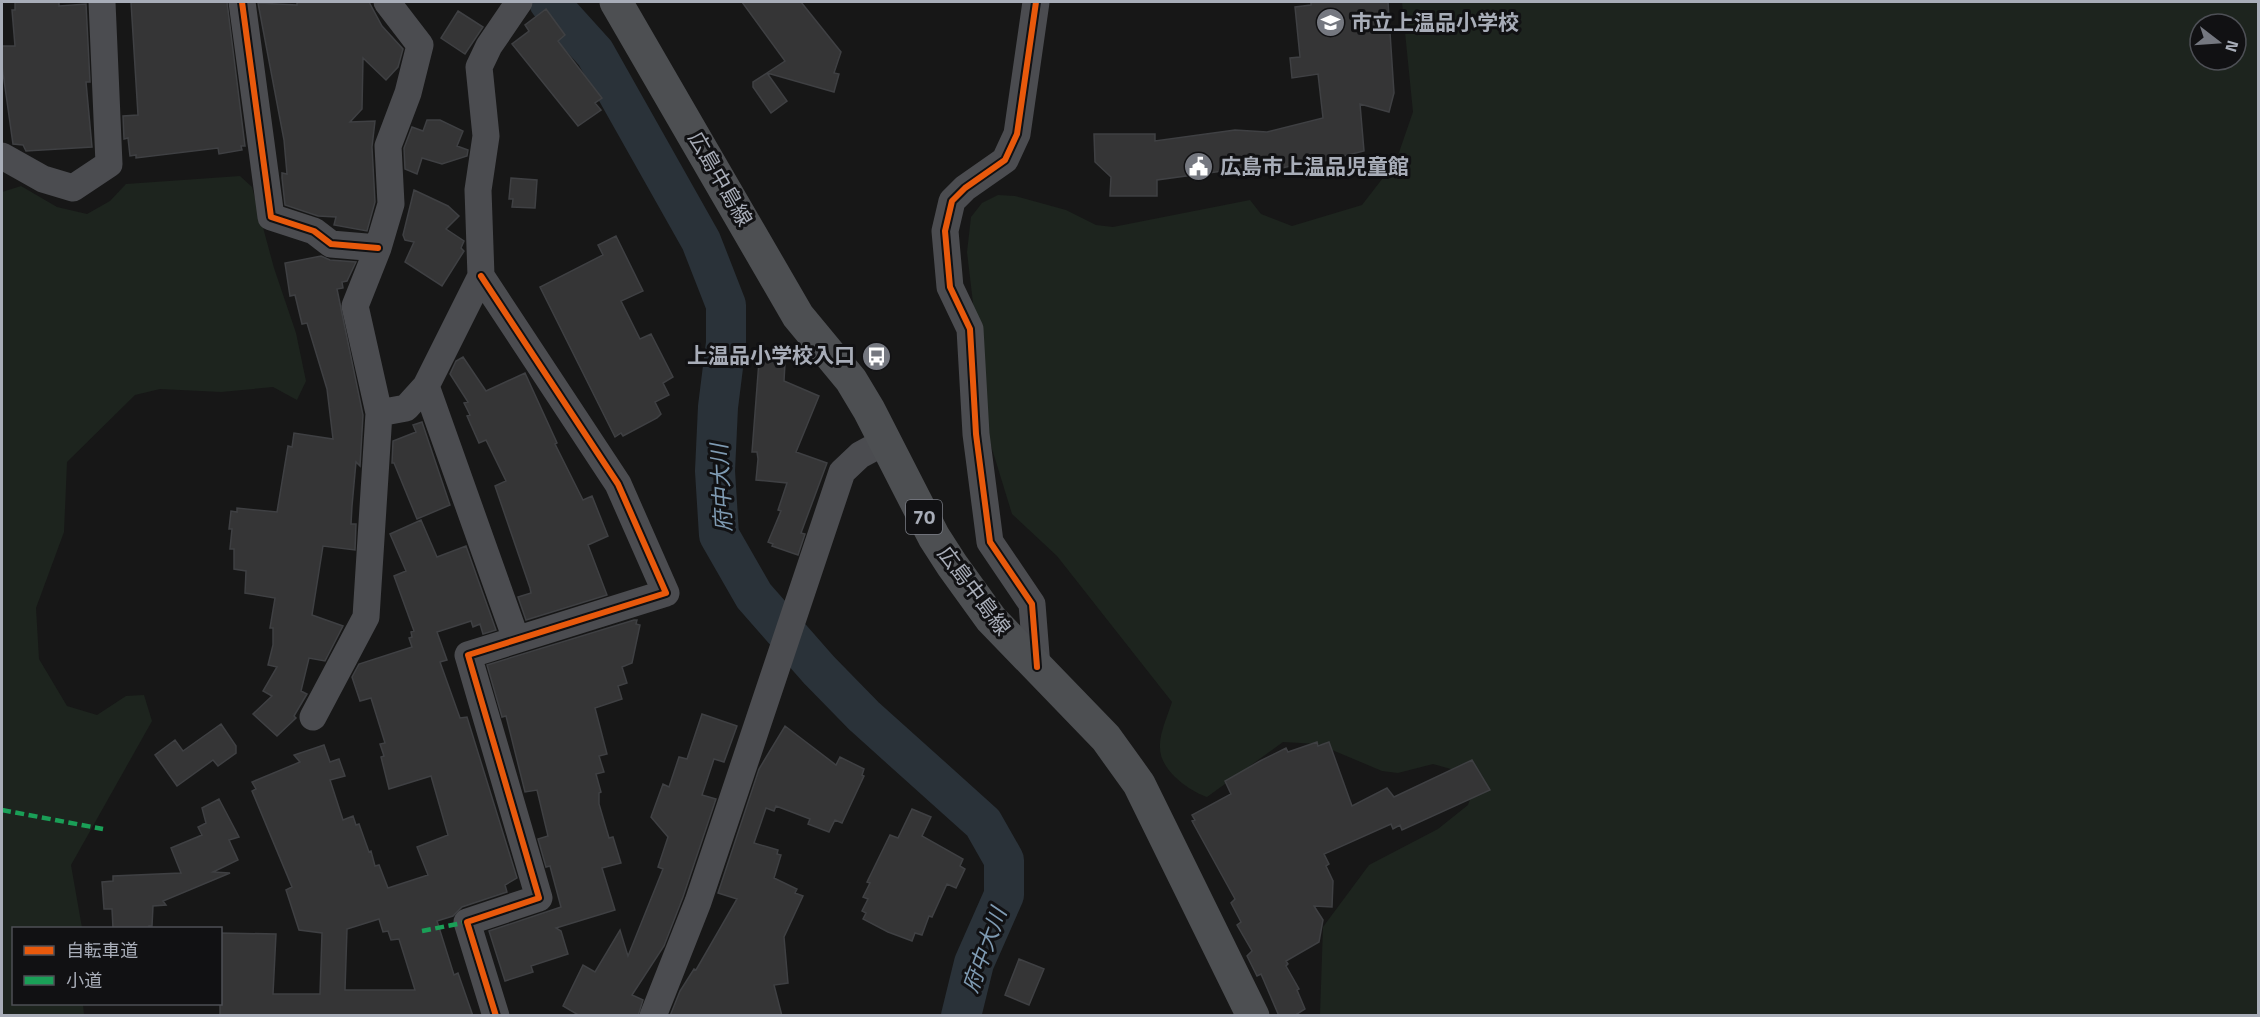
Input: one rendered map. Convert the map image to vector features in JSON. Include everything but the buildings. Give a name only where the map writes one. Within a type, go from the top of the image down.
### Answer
[{"type":"main road","name":"広島中島線","points":[[616,2],[645,47],[798,316],[851,380],[886,441],[934,537],[952,565],[991,619],[1106,738],[1139,784],[1253,1016]]},
{"type":"street","points":[[2,156],[43,179],[73,188],[109,164],[102,2]]},
{"type":"street","points":[[242,2],[271,217],[314,231],[332,243],[378,248]]},
{"type":"street","points":[[314,717],[366,617],[379,412],[355,306],[378,248],[391,204],[388,146],[408,93],[420,45],[387,2]]},
{"type":"street","points":[[379,412],[406,408],[426,386],[481,276],[478,190],[486,136],[479,68],[489,46],[519,2]]},
{"type":"street","points":[[1036,2],[1017,134],[1005,160],[965,188],[952,201],[945,231],[950,287],[970,329],[978,445],[990,542],[1032,604],[1037,667]]},
{"type":"street","points":[[481,276],[618,484],[666,593],[468,655],[539,898],[467,922],[496,1016]]},
{"type":"street","points":[[426,386],[516,639]]},
{"type":"street","points":[[653,1016],[698,902],[842,472],[860,455],[886,441]]},
{"type":"shaded area","points":[[1402,2],[2258,2],[2258,1015],[1320,1015],[1323,927],[1369,865],[1438,829],[1468,805],[1474,788],[1465,773],[1433,764],[1398,773],[1382,771],[1318,744],[1283,742],[1207,797],[1184,785],[1170,772],[1161,756],[1160,743],[1172,702],[1057,556],[1012,514],[989,439],[967,252],[971,217],[982,203],[998,195],[1015,196],[1066,210],[1096,225],[1113,227],[1250,200],[1261,214],[1292,226],[1362,205],[1396,161],[1413,112]]},
{"type":"shaded area","points":[[240,176],[252,187],[274,268],[296,333],[306,381],[297,400],[273,387],[221,392],[160,389],[135,395],[67,462],[64,532],[36,608],[39,659],[67,706],[97,715],[126,696],[144,695],[152,721],[71,865],[82,927],[12,927],[12,1005],[83,1005],[84,1015],[2,1015],[2,192],[21,186],[57,207],[87,214],[110,201],[126,184]]},
{"type":"waterway","name":"府中大川","points":[[549,2],[595,53],[701,241],[726,305],[726,343],[718,407],[715,471],[719,535],[754,596],[819,670],[864,716],[983,823],[1004,860],[1004,895],[974,963],[961,1016]]},
{"type":"marked path","points":[[2,810],[103,829]]},
{"type":"marked path","points":[[422,931],[467,922]]},
{"type":"cycle path","points":[[242,2],[271,217],[314,231],[331,244],[378,248]]},
{"type":"cycle path","points":[[1036,2],[1017,134],[1005,160],[965,188],[952,201],[945,231],[950,287],[970,329],[976,434],[990,542],[1032,604],[1037,667]]},
{"type":"cycle path","points":[[481,276],[618,484],[666,593],[468,655],[539,898],[467,922],[496,1016]]},
{"type":"place","name":"市立上温品小学校","points":[[1330,23]]},
{"type":"place","name":"広島市上温品児童館","points":[[1199,167]]},
{"type":"place","name":"上温品小学校入口","points":[[876,356]]}]
